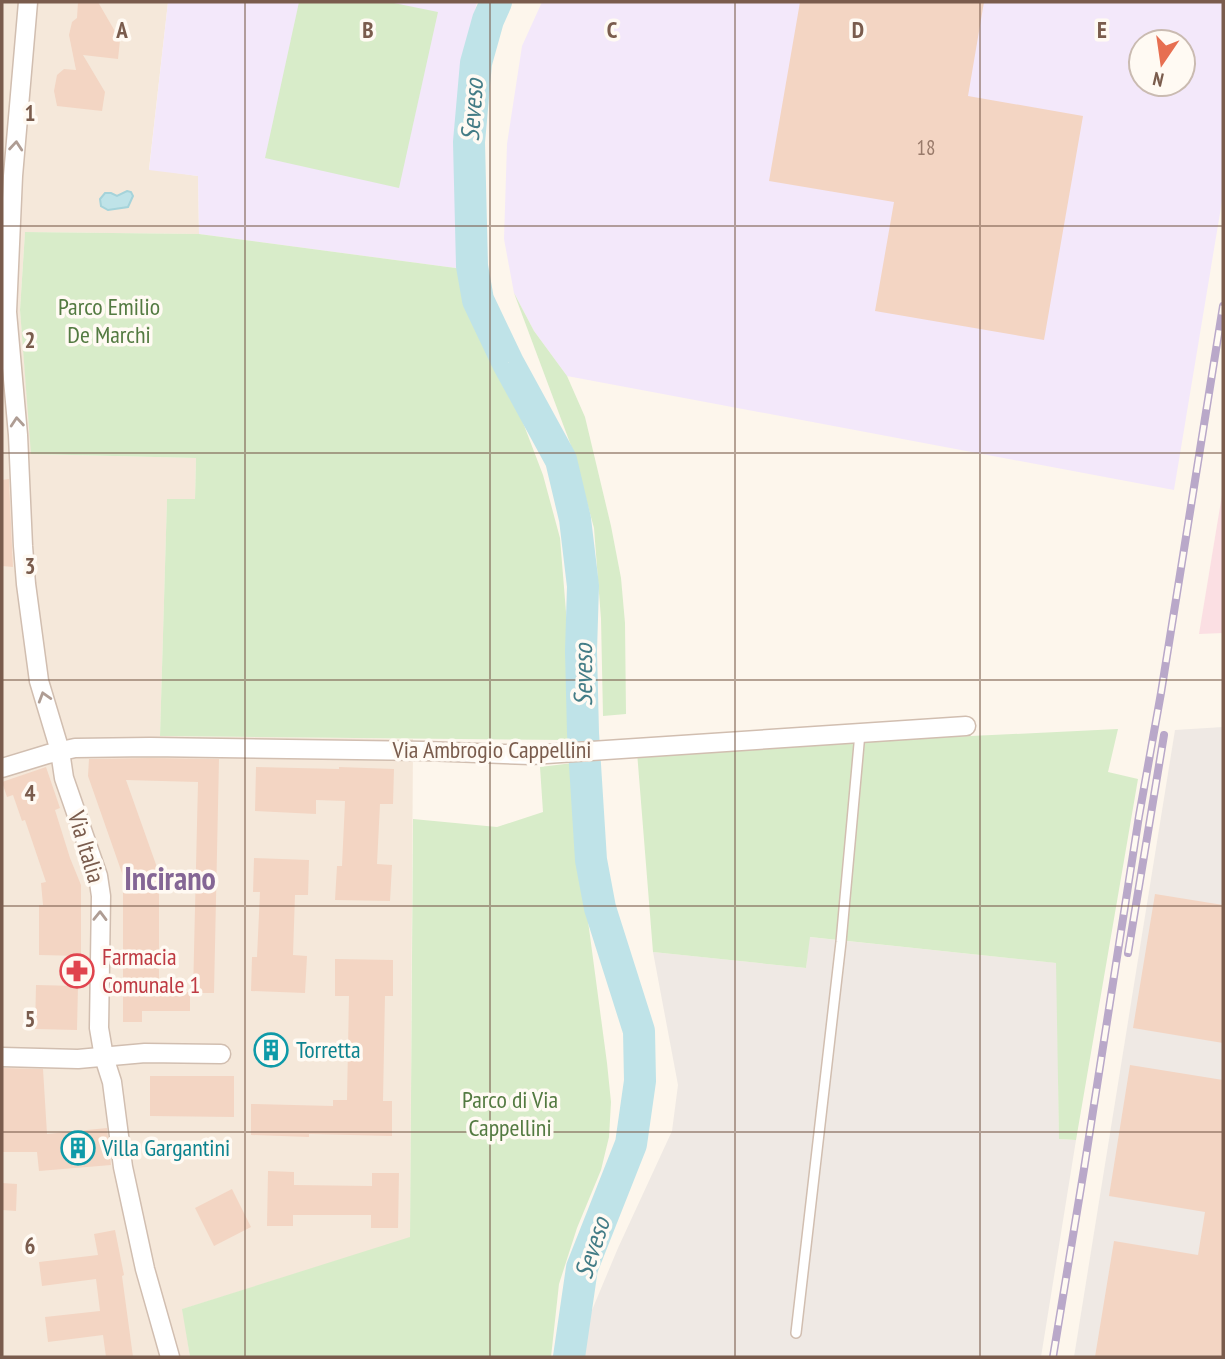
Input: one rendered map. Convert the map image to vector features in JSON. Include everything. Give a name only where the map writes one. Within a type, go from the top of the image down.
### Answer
[{"type":"street","name":"Via Italia","points":[[28,2],[7,175],[6,312],[10,459],[39,681],[60,751],[64,778],[98,876],[101,896],[99,1028],[112,1082],[123,1167],[145,1269],[170,1357]]},
{"type":"street","name":"Via Ambrogio Cappellini","points":[[2,768],[75,748],[425,751],[531,755],[966,726]]},
{"type":"street","points":[[2,1057],[78,1059],[145,1053],[220,1054]]},
{"type":"lane","points":[[796,1334],[841,942],[860,733]]},
{"type":"shaded area","points":[[2,2],[168,2],[149,169],[198,176],[199,234],[25,232],[20,310],[32,454],[196,458],[195,499],[167,500],[160,736],[413,739],[410,1238],[183,1309],[190,1357],[2,1357]]},
{"type":"shaded area","points":[[168,2],[477,2],[463,59],[454,132],[455,200],[463,269],[199,234],[198,176],[149,170]]},
{"type":"shaded area","points":[[542,2],[1223,2],[1223,195],[1174,490],[567,376],[534,331],[514,293],[504,239],[507,144],[522,46]]},
{"type":"shaded area","points":[[1223,489],[1223,633],[1199,634]]},
{"type":"shaded area","points":[[1223,727],[1223,1357],[1074,1357],[1175,730]]},
{"type":"shaded area","points":[[809,937],[1057,963],[1059,1139],[1076,1140],[1041,1357],[583,1357],[587,1322],[672,1131],[678,1085],[653,952],[806,968]]},
{"type":"green space","points":[[299,2],[389,2],[438,12],[399,188],[265,158]]},
{"type":"green space","name":"Parco Emilio De Marchi","points":[[25,232],[199,234],[463,269],[472,306],[543,475],[560,538],[566,612],[566,681],[570,740],[160,736],[167,499],[195,499],[196,458],[31,454],[20,310]]},
{"type":"green space","points":[[514,293],[534,331],[567,376],[585,417],[621,578],[625,623],[626,714],[603,716],[601,619],[594,528],[573,451]]},
{"type":"green space","points":[[1118,729],[1108,772],[1138,779],[1076,1140],[1059,1139],[1056,963],[810,937],[806,968],[653,952],[637,752]]},
{"type":"green space","name":"Parco di Via Cappellini","points":[[573,763],[584,891],[611,1102],[609,1137],[601,1170],[577,1228],[559,1284],[551,1357],[190,1357],[182,1309],[410,1237],[413,819],[497,827],[543,812],[540,767]]},
{"type":"water","points":[[127,191],[133,196],[128,207],[108,210],[101,206],[100,199],[105,193],[117,196]]},
{"type":"building","points":[[78,2],[98,2],[120,40],[118,59],[83,55],[105,92],[102,111],[57,106],[54,91],[57,75],[64,69],[76,70],[69,35],[72,22],[77,18]]},
{"type":"building","points":[[800,2],[984,2],[968,96],[1083,116],[1044,340],[875,311],[894,202],[769,181]]},
{"type":"building","points":[[9,479],[13,567],[2,566],[2,480]]},
{"type":"building","points":[[89,759],[219,759],[214,993],[193,993],[198,782],[126,780],[159,873],[159,992],[190,992],[190,1011],[142,1011],[142,1022],[123,1022],[123,876],[88,776]]},
{"type":"building","points":[[46,767],[60,808],[55,810],[81,885],[81,956],[39,955],[39,905],[43,905],[41,883],[46,882],[25,820],[22,821],[13,795],[7,797],[2,782]]},
{"type":"building","points":[[256,767],[394,769],[393,804],[380,804],[377,864],[392,865],[390,901],[335,900],[337,866],[342,866],[345,801],[316,800],[316,814],[255,811]]},
{"type":"building","points":[[254,858],[309,860],[308,895],[295,895],[293,955],[307,956],[305,993],[251,991],[252,957],[257,957],[260,892],[253,892]]},
{"type":"building","points":[[1155,894],[1223,905],[1223,1043],[1133,1028]]},
{"type":"building","points":[[335,959],[393,960],[393,996],[385,996],[383,1101],[392,1101],[392,1136],[251,1135],[251,1104],[333,1106],[333,1100],[347,1100],[349,996],[335,996]]},
{"type":"building","points":[[36,985],[78,986],[77,1030],[35,1029]]},
{"type":"building","name":"Torretta","points":[[262,1040],[280,1040],[279,1061],[261,1061]]},
{"type":"building","points":[[1130,1065],[1223,1080],[1223,1357],[1095,1357],[1114,1241],[1198,1255],[1205,1212],[1109,1196]]},
{"type":"building","points":[[2,1068],[43,1069],[47,1134],[107,1128],[111,1165],[39,1171],[37,1152],[2,1152]]},
{"type":"building","points":[[150,1076],[234,1076],[234,1117],[150,1116]]},
{"type":"building","points":[[268,1171],[294,1172],[294,1185],[372,1186],[372,1173],[399,1173],[398,1228],[371,1228],[371,1215],[293,1215],[293,1226],[267,1226]]},
{"type":"building","points":[[2,1183],[17,1184],[16,1211],[2,1210]]},
{"type":"building","points":[[232,1189],[251,1227],[214,1246],[195,1208]]},
{"type":"building","points":[[115,1230],[124,1275],[133,1357],[106,1357],[103,1335],[48,1342],[45,1317],[100,1311],[96,1279],[42,1286],[39,1262],[98,1255],[94,1234]]},
{"type":"waterway","name":"Seveso","points":[[496,2],[476,63],[469,142],[472,266],[478,300],[508,363],[561,460],[575,519],[583,586],[583,733],[591,860],[600,908],[639,1031],[640,1081],[631,1144],[582,1268],[569,1357]]},
{"type":"railway","points":[[1053,1357],[1223,306]]},
{"type":"railway","points":[[1128,953],[1164,735]]},
{"type":"place","name":"Farmacia Comunale 1","points":[[77,971]]},
{"type":"place","name":"Torretta","points":[[271,1050]]},
{"type":"place","name":"Villa Gargantini","points":[[78,1148]]},
{"type":"district","name":"Incirano","points":[[170,879]]}]
